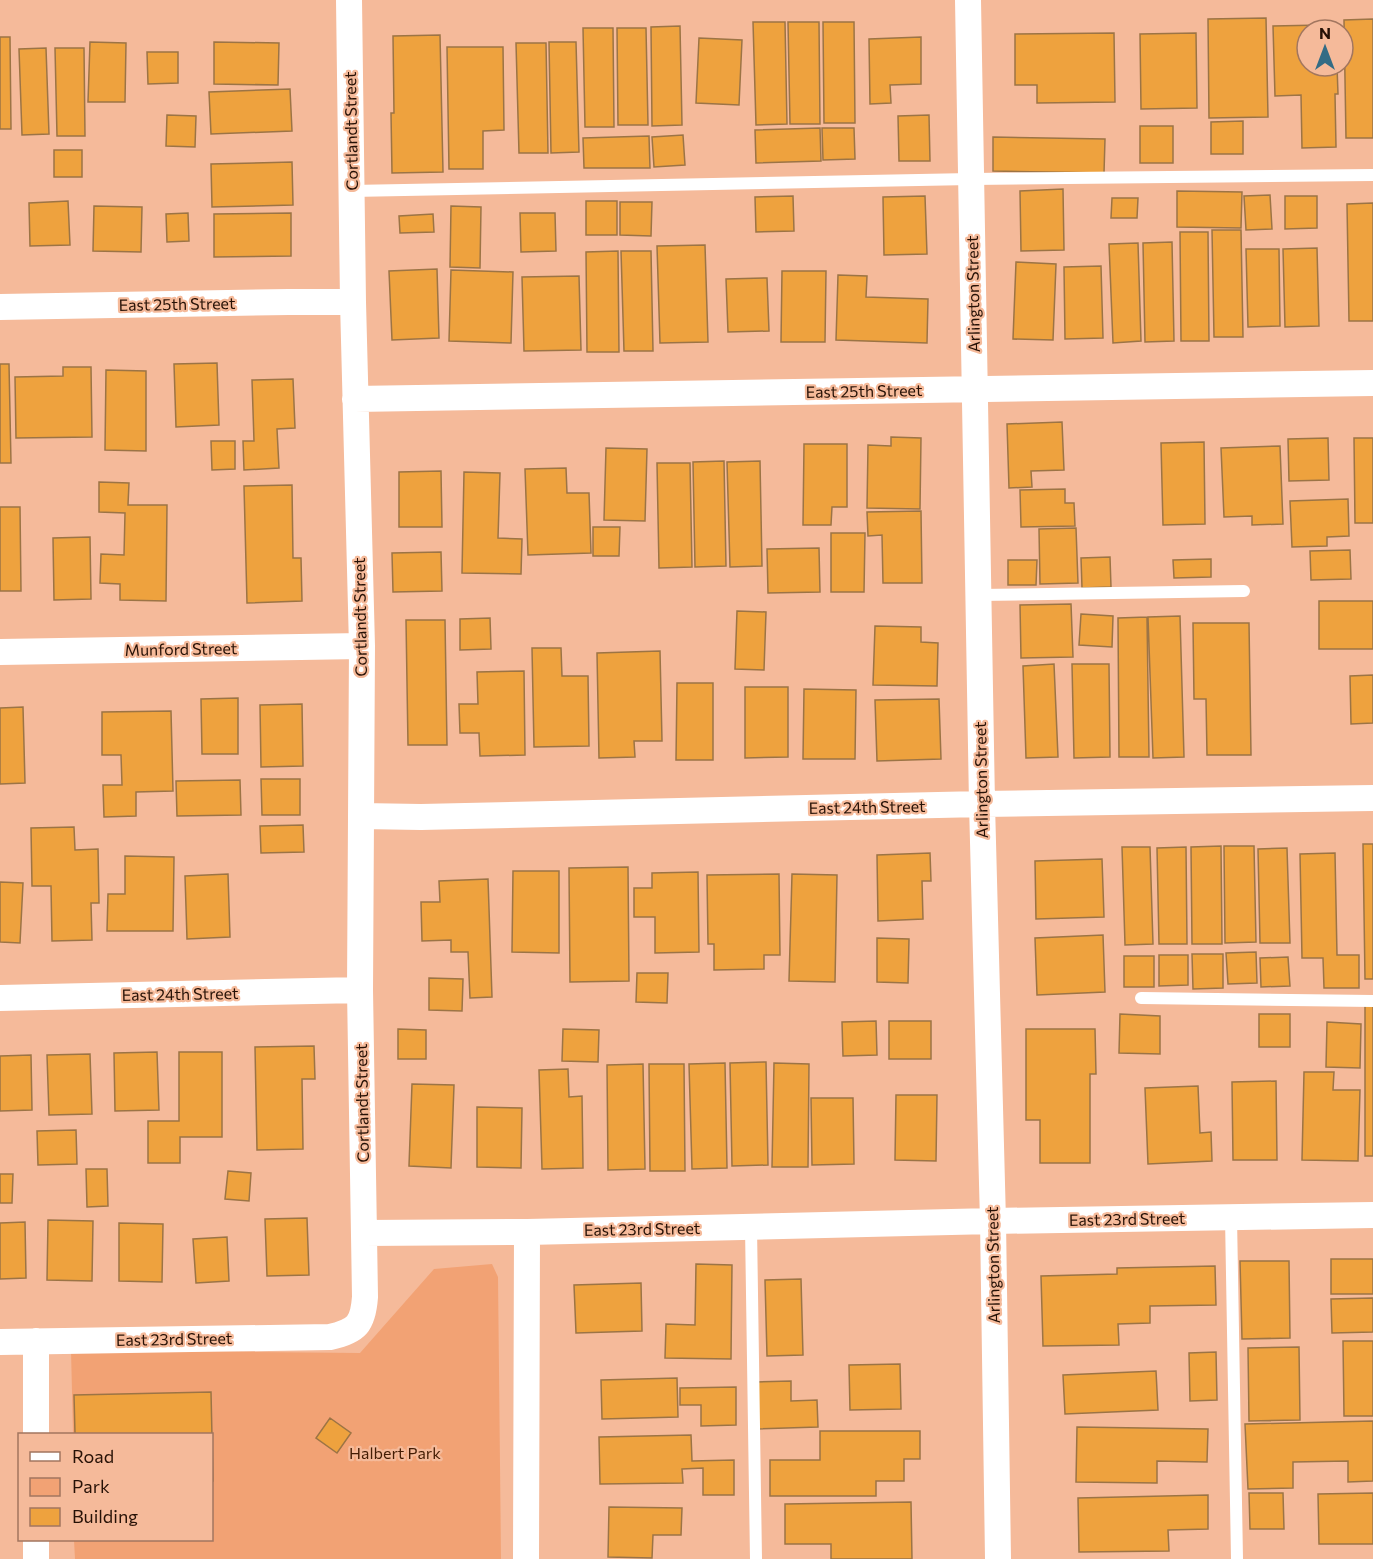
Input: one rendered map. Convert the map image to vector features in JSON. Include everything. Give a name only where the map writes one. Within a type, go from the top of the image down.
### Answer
[{"type":"street","name":"Cortlandt Street","points":[[349,0],[353,302],[362,646],[360,990],[364,1233]]},
{"type":"street","name":"Arlington Street","points":[[968,0],[982,804],[999,1559]]},
{"type":"street","name":"East 25th Street","points":[[0,307],[353,302]]},
{"type":"street","name":"East 25th Street","points":[[355,399],[1373,383]]},
{"type":"street","name":"Munford Street","points":[[0,652],[362,646]]},
{"type":"street","name":"East 24th Street","points":[[361,816],[445,817],[982,804],[1373,798]]},
{"type":"street","name":"East 24th Street","points":[[0,998],[360,990]]},
{"type":"street","name":"East 23rd Street","points":[[0,1342],[330,1337],[343,1334],[359,1323],[364,1312],[364,1233],[527,1232],[1373,1215]]},
{"type":"street","points":[[526,1559],[527,1232]]},
{"type":"street","points":[[36,1341],[36,1433]]},
{"type":"street","points":[[36,1541],[36,1559]]},
{"type":"lane","points":[[351,191],[971,179],[1373,175]]},
{"type":"lane","points":[[978,595],[1244,591]]},
{"type":"lane","points":[[1141,998],[1373,1001]]},
{"type":"lane","points":[[1231,1217],[1236,1559]]},
{"type":"lane","points":[[751,1227],[756,1559]]},
{"type":"green space","name":"Halbert Park","points":[[492,1264],[498,1277],[501,1559],[75,1559],[74,1541],[213,1541],[213,1433],[73,1433],[71,1350],[360,1353],[434,1269]]},
{"type":"building","points":[[1266,18],[1268,117],[1209,118],[1208,19]]},
{"type":"building","points":[[1373,19],[1373,138],[1346,138],[1345,78],[1355,78],[1355,20]]},
{"type":"building","points":[[753,22],[785,22],[787,124],[756,125]]},
{"type":"building","points":[[788,22],[819,22],[820,124],[790,124]]},
{"type":"building","points":[[823,22],[854,22],[855,123],[824,123]]},
{"type":"building","points":[[680,26],[682,125],[652,126],[651,27]]},
{"type":"building","points":[[1273,26],[1295,26],[1295,78],[1337,78],[1338,94],[1335,94],[1336,147],[1302,148],[1301,95],[1275,96]]},
{"type":"building","points":[[583,28],[613,28],[614,127],[585,127]]},
{"type":"building","points":[[617,28],[646,28],[648,125],[618,125]]},
{"type":"building","points":[[1114,33],[1115,102],[1037,103],[1037,85],[1015,85],[1015,34]]},
{"type":"building","points":[[1196,33],[1197,108],[1141,109],[1140,34]]},
{"type":"building","points":[[440,35],[443,172],[392,173],[393,36]]},
{"type":"building","points":[[0,37],[10,37],[11,129],[0,129]]},
{"type":"building","points":[[921,37],[921,84],[890,85],[891,103],[870,104],[869,39]]},
{"type":"building","points":[[699,38],[742,40],[739,105],[696,103]]},
{"type":"building","points":[[90,42],[126,43],[125,102],[88,102]]},
{"type":"building","points":[[214,42],[279,43],[278,85],[214,84]]},
{"type":"building","points":[[549,42],[576,42],[579,152],[551,153]]},
{"type":"building","points":[[516,43],[546,43],[548,153],[519,153]]},
{"type":"building","points":[[447,47],[503,47],[504,130],[483,131],[483,169],[449,169]]},
{"type":"building","points":[[46,48],[49,134],[22,135],[19,49]]},
{"type":"building","points":[[55,48],[84,48],[85,136],[57,136]]},
{"type":"building","points":[[147,52],[178,52],[178,83],[148,84]]},
{"type":"building","points":[[290,89],[292,131],[211,134],[209,92]]},
{"type":"building","points":[[167,115],[196,116],[195,147],[166,146]]},
{"type":"building","points":[[929,115],[930,161],[899,161],[898,116]]},
{"type":"building","points":[[1243,121],[1243,154],[1211,154],[1211,122]]},
{"type":"building","points":[[1140,126],[1173,126],[1173,163],[1140,163]]},
{"type":"building","points":[[820,128],[821,161],[756,163],[755,130]]},
{"type":"building","points":[[822,128],[854,128],[855,159],[823,160]]},
{"type":"building","points":[[683,135],[685,165],[654,167],[652,137]]},
{"type":"building","points":[[649,136],[650,168],[584,168],[583,138]]},
{"type":"building","points":[[993,137],[1105,139],[1104,173],[993,171]]},
{"type":"building","points":[[54,150],[82,150],[82,177],[54,177]]},
{"type":"building","points":[[292,162],[293,205],[212,207],[211,164]]},
{"type":"building","points":[[1063,189],[1064,250],[1021,251],[1020,191]]},
{"type":"building","points":[[1177,191],[1242,192],[1241,228],[1177,227]]},
{"type":"building","points":[[1270,195],[1272,229],[1246,230],[1244,196]]},
{"type":"building","points":[[793,196],[794,231],[756,232],[755,197]]},
{"type":"building","points":[[925,196],[927,254],[884,255],[883,197]]},
{"type":"building","points":[[1285,196],[1317,196],[1317,228],[1285,229]]},
{"type":"building","points":[[1112,198],[1138,198],[1137,218],[1111,218]]},
{"type":"building","points":[[68,201],[70,245],[30,246],[29,203]]},
{"type":"building","points":[[586,201],[617,201],[617,235],[586,235]]},
{"type":"building","points":[[620,202],[652,202],[651,236],[620,235]]},
{"type":"building","points":[[1373,203],[1373,321],[1349,321],[1347,204]]},
{"type":"building","points":[[94,206],[142,207],[141,252],[93,251]]},
{"type":"building","points":[[451,206],[481,207],[480,268],[450,267]]},
{"type":"building","points":[[188,213],[189,241],[167,242],[166,214]]},
{"type":"building","points":[[291,213],[291,256],[214,257],[214,214]]},
{"type":"building","points":[[520,213],[555,213],[556,251],[521,252]]},
{"type":"building","points":[[433,214],[434,232],[400,233],[399,216]]},
{"type":"building","points":[[1212,230],[1241,230],[1243,337],[1214,337]]},
{"type":"building","points":[[1180,232],[1208,232],[1209,341],[1181,341]]},
{"type":"building","points":[[1172,242],[1174,341],[1145,342],[1143,243]]},
{"type":"building","points":[[1138,243],[1141,341],[1113,343],[1109,244]]},
{"type":"building","points":[[705,245],[708,342],[660,343],[657,246]]},
{"type":"building","points":[[1317,248],[1319,326],[1285,327],[1283,249]]},
{"type":"building","points":[[1246,249],[1279,249],[1280,326],[1248,327]]},
{"type":"building","points":[[618,251],[619,352],[587,352],[586,252]]},
{"type":"building","points":[[621,251],[651,251],[653,351],[624,351]]},
{"type":"building","points":[[1016,262],[1056,264],[1053,340],[1013,339]]},
{"type":"building","points":[[1101,266],[1103,338],[1065,339],[1064,267]]},
{"type":"building","points":[[437,269],[439,338],[392,340],[389,271]]},
{"type":"building","points":[[451,270],[513,272],[511,343],[449,341]]},
{"type":"building","points":[[782,271],[826,271],[825,342],[781,342]]},
{"type":"building","points":[[838,275],[867,276],[866,297],[928,299],[927,343],[836,340]]},
{"type":"building","points":[[579,276],[581,350],[524,351],[522,277]]},
{"type":"building","points":[[767,278],[769,331],[728,332],[726,279]]},
{"type":"building","points":[[217,363],[219,425],[176,427],[174,364]]},
{"type":"building","points":[[0,364],[9,364],[11,463],[0,463]]},
{"type":"building","points":[[63,367],[91,367],[92,437],[16,438],[15,377],[63,376]]},
{"type":"building","points":[[106,370],[146,371],[146,451],[105,450]]},
{"type":"building","points":[[293,379],[295,428],[277,429],[279,468],[244,470],[243,441],[254,441],[252,380]]},
{"type":"building","points":[[1062,422],[1064,470],[1031,471],[1032,487],[1009,488],[1007,424]]},
{"type":"building","points":[[891,437],[921,438],[920,509],[867,508],[868,445],[891,446]]},
{"type":"building","points":[[1328,438],[1329,480],[1289,481],[1288,439]]},
{"type":"building","points":[[1354,438],[1373,438],[1373,523],[1355,523]]},
{"type":"building","points":[[211,441],[235,441],[235,469],[212,470]]},
{"type":"building","points":[[1204,442],[1205,524],[1163,525],[1161,443]]},
{"type":"building","points":[[804,444],[847,444],[847,507],[832,507],[831,525],[803,525]]},
{"type":"building","points":[[1280,446],[1283,524],[1252,525],[1252,516],[1224,517],[1221,448]]},
{"type":"building","points":[[606,448],[647,449],[645,521],[604,520]]},
{"type":"building","points":[[724,461],[726,566],[695,567],[693,462]]},
{"type":"building","points":[[760,461],[762,566],[730,567],[727,462]]},
{"type":"building","points":[[657,463],[690,463],[692,567],[659,568]]},
{"type":"building","points":[[566,468],[567,493],[589,493],[591,553],[528,555],[525,469]]},
{"type":"building","points":[[441,471],[442,527],[399,527],[399,472]]},
{"type":"building","points":[[464,472],[500,473],[498,538],[522,539],[521,574],[462,573]]},
{"type":"building","points":[[99,482],[129,483],[128,505],[167,505],[166,601],[120,600],[120,584],[100,583],[101,554],[124,555],[125,513],[99,512]]},
{"type":"building","points":[[292,485],[293,558],[301,558],[302,601],[247,603],[244,486]]},
{"type":"building","points":[[1065,489],[1065,503],[1074,503],[1075,526],[1021,527],[1020,490]]},
{"type":"building","points":[[1348,499],[1349,536],[1327,537],[1327,546],[1292,547],[1290,501]]},
{"type":"building","points":[[0,507],[20,507],[21,591],[0,591]]},
{"type":"building","points":[[921,511],[922,583],[883,583],[882,535],[868,536],[867,512]]},
{"type":"building","points":[[593,527],[620,527],[619,556],[593,556]]},
{"type":"building","points":[[1076,528],[1078,583],[1040,584],[1039,529]]},
{"type":"building","points":[[831,533],[865,533],[864,592],[831,592]]},
{"type":"building","points":[[90,537],[91,599],[54,600],[53,538]]},
{"type":"building","points":[[819,548],[820,592],[768,593],[767,549]]},
{"type":"building","points":[[1350,550],[1351,579],[1311,580],[1310,551]]},
{"type":"building","points":[[441,552],[442,591],[393,592],[392,553]]},
{"type":"building","points":[[1110,557],[1111,587],[1082,588],[1081,558]]},
{"type":"building","points":[[1211,559],[1211,577],[1174,578],[1173,560]]},
{"type":"building","points":[[1008,560],[1037,560],[1036,585],[1008,585]]},
{"type":"building","points":[[1319,601],[1373,601],[1373,649],[1319,649]]},
{"type":"building","points":[[1071,604],[1073,657],[1021,658],[1020,605]]},
{"type":"building","points":[[737,611],[766,612],[764,670],[735,669]]},
{"type":"building","points":[[1081,614],[1113,616],[1112,647],[1079,645]]},
{"type":"building","points":[[1180,616],[1184,757],[1153,758],[1148,617]]},
{"type":"building","points":[[1147,617],[1149,757],[1119,757],[1118,618]]},
{"type":"building","points":[[490,618],[491,649],[460,650],[460,619]]},
{"type":"building","points":[[406,620],[445,620],[447,745],[408,745]]},
{"type":"building","points":[[1193,623],[1249,623],[1251,755],[1207,755],[1206,699],[1194,699]]},
{"type":"building","points":[[875,626],[921,627],[921,642],[938,643],[937,686],[873,685]]},
{"type":"building","points":[[532,648],[561,648],[562,676],[588,676],[589,746],[534,747]]},
{"type":"building","points":[[660,651],[662,741],[634,741],[635,757],[599,758],[597,653]]},
{"type":"building","points":[[1054,664],[1058,757],[1026,758],[1023,666]]},
{"type":"building","points":[[1072,664],[1109,664],[1110,757],[1074,758]]},
{"type":"building","points":[[524,671],[525,755],[480,756],[479,733],[460,733],[459,704],[478,704],[477,672]]},
{"type":"building","points":[[1373,675],[1373,723],[1351,724],[1350,676]]},
{"type":"building","points":[[677,683],[713,683],[713,760],[676,760]]},
{"type":"building","points":[[745,687],[788,687],[788,757],[745,758]]},
{"type":"building","points":[[804,689],[856,690],[855,759],[803,759]]},
{"type":"building","points":[[238,698],[238,754],[202,754],[201,699]]},
{"type":"building","points":[[939,699],[941,759],[877,761],[875,700]]},
{"type":"building","points":[[302,704],[303,766],[261,767],[260,705]]},
{"type":"building","points":[[23,707],[25,783],[0,784],[0,708]]},
{"type":"building","points":[[171,711],[173,791],[136,792],[136,816],[104,817],[103,785],[122,785],[121,755],[102,755],[102,712]]},
{"type":"building","points":[[261,779],[300,779],[300,815],[262,815]]},
{"type":"building","points":[[240,780],[241,815],[177,816],[176,781]]},
{"type":"building","points":[[303,825],[304,852],[261,853],[260,826]]},
{"type":"building","points":[[74,827],[75,850],[98,849],[99,903],[91,903],[92,940],[52,941],[51,886],[32,886],[31,828]]},
{"type":"building","points":[[1363,844],[1373,844],[1373,979],[1365,979]]},
{"type":"building","points":[[1221,846],[1222,944],[1192,944],[1191,847]]},
{"type":"building","points":[[1224,846],[1254,846],[1256,942],[1225,943]]},
{"type":"building","points":[[1122,847],[1150,847],[1153,944],[1125,945]]},
{"type":"building","points":[[1186,847],[1187,944],[1159,944],[1157,848]]},
{"type":"building","points":[[1287,848],[1290,943],[1260,943],[1258,849]]},
{"type":"building","points":[[930,853],[931,881],[922,881],[923,919],[878,921],[877,855]]},
{"type":"building","points":[[1335,853],[1337,955],[1359,955],[1359,988],[1324,988],[1323,958],[1302,958],[1300,854]]},
{"type":"building","points":[[125,856],[174,857],[173,931],[107,931],[108,894],[125,894]]},
{"type":"building","points":[[1102,859],[1104,917],[1036,919],[1035,861]]},
{"type":"building","points":[[628,867],[629,981],[570,982],[569,868]]},
{"type":"building","points":[[513,871],[559,871],[559,953],[512,952]]},
{"type":"building","points":[[698,872],[699,952],[655,953],[655,917],[634,917],[634,888],[652,888],[652,873]]},
{"type":"building","points":[[228,874],[230,937],[187,939],[185,876]]},
{"type":"building","points":[[779,874],[780,955],[764,955],[764,969],[714,970],[714,944],[708,944],[707,875]]},
{"type":"building","points":[[792,874],[837,875],[835,982],[789,981]]},
{"type":"building","points":[[488,879],[492,997],[470,998],[468,952],[451,952],[451,940],[422,941],[421,902],[440,902],[439,881]]},
{"type":"building","points":[[0,882],[23,883],[20,943],[0,942]]},
{"type":"building","points":[[1103,935],[1105,992],[1037,995],[1035,938]]},
{"type":"building","points":[[877,938],[909,939],[908,983],[877,982]]},
{"type":"building","points":[[1256,952],[1257,983],[1228,984],[1226,953]]},
{"type":"building","points":[[1192,954],[1223,954],[1223,988],[1193,989]]},
{"type":"building","points":[[1159,955],[1188,955],[1188,985],[1159,986]]},
{"type":"building","points":[[1124,956],[1154,956],[1154,987],[1124,987]]},
{"type":"building","points":[[1288,957],[1290,986],[1261,987],[1260,958]]},
{"type":"building","points":[[637,973],[668,973],[667,1003],[636,1002]]},
{"type":"building","points":[[429,978],[463,979],[462,1011],[429,1010]]},
{"type":"building","points":[[1365,1003],[1373,1003],[1373,1156],[1365,1156]]},
{"type":"building","points":[[1120,1014],[1160,1016],[1160,1054],[1119,1053]]},
{"type":"building","points":[[1259,1014],[1290,1014],[1290,1047],[1259,1047]]},
{"type":"building","points":[[876,1021],[877,1055],[843,1056],[842,1022]]},
{"type":"building","points":[[889,1021],[931,1021],[931,1059],[889,1059]]},
{"type":"building","points":[[1327,1022],[1361,1024],[1360,1068],[1326,1067]]},
{"type":"building","points":[[398,1029],[426,1030],[426,1059],[398,1059]]},
{"type":"building","points":[[563,1029],[599,1030],[598,1062],[562,1061]]},
{"type":"building","points":[[1026,1029],[1095,1029],[1096,1074],[1090,1074],[1090,1163],[1040,1163],[1040,1120],[1026,1120]]},
{"type":"building","points":[[314,1046],[315,1079],[302,1079],[303,1149],[257,1150],[255,1047]]},
{"type":"building","points":[[157,1052],[159,1110],[115,1111],[114,1053]]},
{"type":"building","points":[[179,1052],[222,1052],[222,1137],[180,1137],[180,1163],[148,1163],[148,1121],[179,1121]]},
{"type":"building","points":[[90,1054],[92,1114],[49,1115],[47,1055]]},
{"type":"building","points":[[31,1055],[32,1110],[0,1111],[0,1056]]},
{"type":"building","points":[[766,1062],[768,1165],[732,1166],[730,1063]]},
{"type":"building","points":[[725,1063],[727,1168],[692,1169],[689,1064]]},
{"type":"building","points":[[774,1063],[809,1064],[808,1167],[772,1167]]},
{"type":"building","points":[[643,1064],[645,1169],[608,1170],[607,1065]]},
{"type":"building","points":[[649,1064],[684,1064],[685,1171],[650,1171]]},
{"type":"building","points":[[568,1069],[569,1097],[582,1096],[583,1168],[542,1169],[539,1070]]},
{"type":"building","points":[[1304,1072],[1334,1072],[1333,1090],[1360,1090],[1358,1161],[1302,1160]]},
{"type":"building","points":[[1276,1081],[1277,1160],[1233,1160],[1232,1082]]},
{"type":"building","points":[[412,1084],[454,1085],[451,1168],[409,1166]]},
{"type":"building","points":[[1198,1086],[1200,1133],[1211,1132],[1212,1161],[1148,1164],[1145,1088]]},
{"type":"building","points":[[896,1095],[937,1095],[936,1161],[895,1160]]},
{"type":"building","points":[[811,1098],[853,1098],[854,1164],[812,1165]]},
{"type":"building","points":[[477,1107],[522,1108],[521,1168],[477,1167]]},
{"type":"building","points":[[76,1130],[77,1164],[38,1165],[37,1131]]},
{"type":"building","points":[[86,1169],[107,1169],[108,1206],[87,1207]]},
{"type":"building","points":[[228,1171],[251,1173],[249,1201],[225,1199]]},
{"type":"building","points":[[0,1174],[13,1174],[12,1203],[0,1203]]},
{"type":"building","points":[[307,1218],[309,1275],[267,1276],[265,1219]]},
{"type":"building","points":[[48,1220],[93,1221],[92,1281],[47,1280]]},
{"type":"building","points":[[25,1222],[26,1278],[0,1279],[0,1223]]},
{"type":"building","points":[[119,1223],[163,1224],[162,1282],[119,1281]]},
{"type":"building","points":[[227,1237],[229,1281],[196,1283],[193,1239]]},
{"type":"building","points":[[1331,1259],[1373,1259],[1373,1294],[1331,1294]]},
{"type":"building","points":[[1240,1261],[1289,1261],[1290,1338],[1242,1339]]},
{"type":"building","points":[[696,1264],[732,1265],[731,1359],[665,1358],[666,1324],[695,1325]]},
{"type":"building","points":[[1215,1266],[1216,1305],[1150,1306],[1150,1323],[1118,1324],[1119,1345],[1043,1346],[1041,1276],[1117,1274],[1117,1268]]},
{"type":"building","points":[[801,1279],[803,1355],[767,1356],[765,1280]]},
{"type":"building","points":[[641,1283],[642,1331],[576,1333],[574,1285]]},
{"type":"building","points":[[1373,1298],[1373,1332],[1332,1333],[1331,1299]]},
{"type":"building","points":[[1343,1341],[1373,1341],[1373,1416],[1344,1416]]},
{"type":"building","points":[[1299,1347],[1300,1420],[1249,1421],[1248,1348]]},
{"type":"building","points":[[1216,1352],[1217,1400],[1190,1401],[1189,1353]]},
{"type":"building","points":[[900,1364],[901,1409],[850,1410],[849,1365]]},
{"type":"building","points":[[1156,1371],[1158,1410],[1065,1414],[1063,1375]]},
{"type":"building","points":[[677,1378],[678,1417],[602,1419],[601,1380]]},
{"type":"building","points":[[791,1381],[791,1401],[817,1400],[818,1427],[758,1429],[757,1382]]},
{"type":"building","points":[[736,1387],[736,1425],[701,1426],[701,1405],[680,1405],[680,1388]]},
{"type":"building","points":[[211,1392],[212,1433],[75,1433],[74,1395]]},
{"type":"building","points":[[330,1418],[351,1433],[337,1453],[316,1438]]},
{"type":"building","points":[[1373,1421],[1373,1481],[1348,1482],[1348,1461],[1293,1462],[1293,1488],[1248,1489],[1245,1424]]},
{"type":"building","points":[[1077,1427],[1208,1429],[1207,1462],[1157,1461],[1157,1483],[1076,1482]]},
{"type":"building","points":[[820,1431],[920,1431],[920,1459],[904,1459],[904,1481],[876,1481],[876,1496],[770,1496],[770,1460],[820,1460]]},
{"type":"building","points":[[691,1435],[692,1461],[734,1460],[734,1495],[703,1495],[703,1468],[682,1469],[683,1483],[600,1484],[599,1437]]},
{"type":"building","points":[[1249,1493],[1283,1493],[1284,1529],[1250,1529]]},
{"type":"building","points":[[1373,1493],[1373,1544],[1319,1544],[1318,1494]]},
{"type":"building","points":[[1208,1495],[1208,1529],[1168,1530],[1169,1551],[1079,1552],[1078,1498]]},
{"type":"building","points":[[911,1502],[912,1559],[831,1559],[831,1544],[785,1544],[785,1504]]},
{"type":"building","points":[[609,1507],[682,1508],[681,1535],[653,1535],[652,1558],[608,1557]]}]
